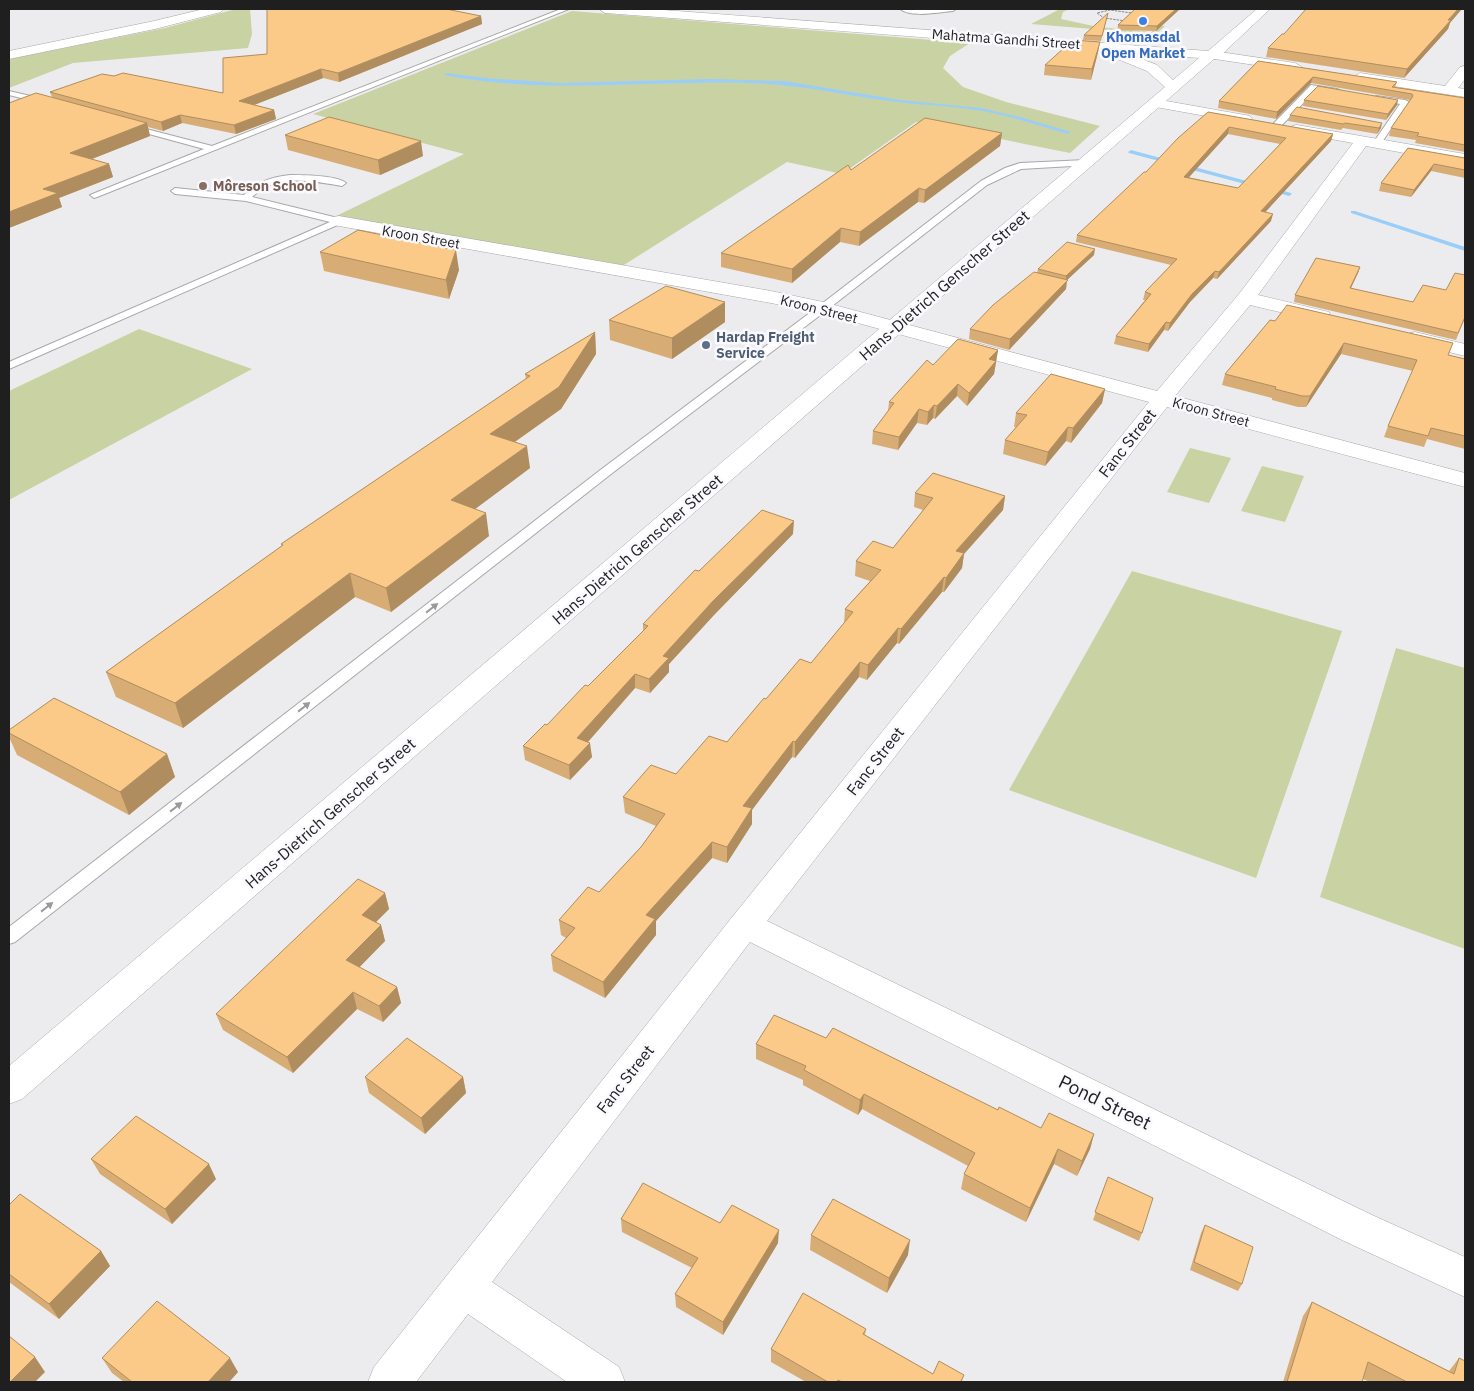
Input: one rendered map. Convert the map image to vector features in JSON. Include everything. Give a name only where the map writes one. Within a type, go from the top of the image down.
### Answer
[{"type":"street","points":[[9,55],[155,25],[217,9]]},
{"type":"street","name":"Mahatma Gandhi Street","points":[[605,9],[1038,41]]},
{"type":"street","name":"Hans-Dietrich Genscher Street","points":[[9,1088],[1086,163],[1173,87],[1208,46],[1240,29],[1264,9]]},
{"type":"street","points":[[1038,41],[1208,46],[1311,69]]},
{"type":"street","points":[[1038,41],[1103,51],[1128,57],[1152,68],[1173,87]]},
{"type":"street","points":[[1449,90],[1465,70]]},
{"type":"street","points":[[1350,75],[1465,93]]},
{"type":"street","points":[[1155,103],[1277,125],[1373,136],[1465,159]]},
{"type":"street","name":"Fanc Street","points":[[389,1382],[745,925],[1162,399],[1246,298],[1373,136]]},
{"type":"street","name":"Kroon Street","points":[[339,221],[771,297],[823,308],[1465,480]]},
{"type":"street","points":[[1246,298],[1341,320]]},
{"type":"street","points":[[1398,334],[1465,350]]},
{"type":"street","name":"Pond Street","points":[[745,925],[1358,1228],[1465,1278]]},
{"type":"street","points":[[464,1287],[604,1382]]},
{"type":"lane","points":[[94,195],[566,9]]},
{"type":"lane","points":[[903,9],[927,11],[953,9]]},
{"type":"lane","points":[[1277,125],[1314,87],[1350,93]]},
{"type":"lane","points":[[9,93],[52,104]]},
{"type":"lane","points":[[1368,96],[1405,102],[1389,125],[1373,136]]},
{"type":"lane","points":[[1293,108],[1303,110]]},
{"type":"lane","points":[[117,122],[211,148]]},
{"type":"lane","points":[[1373,136],[1389,125]]},
{"type":"lane","points":[[9,937],[607,472],[823,308],[984,182],[1020,166],[1086,163]]},
{"type":"lane","points":[[246,198],[261,185],[275,179],[297,178],[342,183]]},
{"type":"lane","points":[[175,191],[246,198],[339,221]]},
{"type":"lane","points":[[9,366],[339,221]]},
{"type":"path","points":[[1128,21],[1104,18],[1096,13],[1102,10],[1109,10],[1136,14]]},
{"type":"green space","points":[[236,9],[250,9],[252,34],[248,48],[73,63],[9,88],[9,59],[165,28]]},
{"type":"green space","points":[[1060,9],[1069,9],[1063,12],[1061,19],[1098,27],[1152,32],[1151,25],[1165,26],[1156,34],[1031,24]]},
{"type":"green space","points":[[572,11],[970,43],[950,56],[943,68],[963,87],[1006,102],[1100,126],[1070,153],[916,122],[842,174],[787,162],[616,270],[330,219],[464,154],[313,114]]},
{"type":"green space","points":[[139,329],[252,369],[9,500],[9,391]]},
{"type":"green space","points":[[1190,448],[1231,458],[1209,503],[1167,492]]},
{"type":"green space","points":[[1262,466],[1304,476],[1285,522],[1241,511]]},
{"type":"green space","points":[[1132,571],[1342,631],[1256,878],[1009,790]]},
{"type":"green space","points":[[1396,648],[1465,668],[1465,949],[1320,897]]},
{"type":"building","points":[[267,9],[446,9],[481,16],[338,73],[321,69],[239,101],[274,110],[234,125],[180,115],[161,122],[50,92],[102,74],[114,76],[123,73],[223,93],[223,58],[267,54]]},
{"type":"building","points":[[1135,9],[1176,9],[1157,26],[1118,25]]},
{"type":"building","points":[[1306,9],[1458,9],[1448,20],[1451,20],[1407,69],[1268,48],[1284,34]]},
{"type":"building","points":[[1108,13],[1102,36],[1084,35]]},
{"type":"building","points":[[1073,40],[1100,42],[1092,69],[1045,65]]},
{"type":"building","points":[[1258,61],[1397,82],[1392,87],[1465,98],[1465,145],[1417,136],[1419,133],[1391,128],[1413,96],[1412,94],[1313,77],[1277,112],[1219,101]]},
{"type":"building","points":[[1318,86],[1398,100],[1388,114],[1304,100]]},
{"type":"building","points":[[36,93],[147,123],[70,153],[109,164],[43,189],[58,193],[9,212],[9,103]]},
{"type":"building","points":[[1297,107],[1382,123],[1379,128],[1290,115]]},
{"type":"building","points":[[1208,112],[1333,134],[1261,211],[1273,214],[1219,272],[1215,271],[1192,294],[1170,323],[1166,322],[1149,344],[1116,336],[1151,294],[1145,292],[1177,259],[1077,235],[1146,172],[1178,138]],"holes":[[[1229,127],[1286,138],[1238,188],[1184,177]]]},
{"type":"building","points":[[329,117],[421,141],[378,160],[285,135]]},
{"type":"building","points":[[925,118],[1002,133],[925,190],[919,188],[860,232],[841,228],[792,269],[721,253],[848,165],[851,170]]},
{"type":"building","points":[[1408,148],[1465,158],[1465,170],[1434,164],[1414,190],[1381,183]]},
{"type":"building","points":[[358,230],[456,250],[446,280],[320,252]]},
{"type":"building","points":[[1067,242],[1095,249],[1066,276],[1038,269]]},
{"type":"building","points":[[1316,258],[1360,267],[1350,288],[1413,302],[1423,285],[1446,290],[1455,273],[1465,275],[1465,317],[1458,333],[1295,295]]},
{"type":"building","points":[[1034,272],[1068,280],[1010,339],[970,329],[993,305]]},
{"type":"building","points":[[666,286],[725,302],[672,338],[609,320]]},
{"type":"building","points":[[1287,305],[1453,343],[1448,355],[1465,359],[1465,436],[1431,428],[1428,436],[1388,426],[1417,360],[1344,343],[1310,396],[1302,396],[1275,389],[1276,387],[1225,374],[1270,320],[1275,321]]},
{"type":"building","points":[[595,332],[559,387],[490,434],[527,446],[451,500],[486,513],[386,588],[350,573],[175,703],[106,672],[283,545],[281,544],[530,376],[525,374]]},
{"type":"building","points":[[958,339],[998,350],[989,359],[996,361],[969,393],[958,384],[937,406],[934,405],[928,412],[919,409],[899,437],[873,431],[894,403],[889,402],[927,360],[933,365]]},
{"type":"building","points":[[1051,374],[1105,389],[1073,428],[1068,427],[1048,452],[1005,440],[1027,415],[1016,413]]},
{"type":"building","points":[[933,473],[1005,496],[956,551],[964,553],[946,578],[944,577],[901,629],[898,628],[868,665],[860,662],[795,742],[793,741],[743,806],[752,808],[727,847],[712,842],[646,915],[655,919],[603,982],[551,955],[575,928],[559,920],[588,887],[599,892],[641,847],[665,814],[623,797],[651,765],[676,774],[709,736],[727,742],[800,659],[811,663],[853,612],[845,609],[881,570],[856,561],[873,541],[893,548],[933,498],[915,493]]},
{"type":"building","points":[[762,510],[794,521],[713,601],[663,656],[669,658],[649,679],[635,674],[577,738],[590,743],[569,765],[523,746],[545,724],[547,725],[585,685],[588,686],[648,626],[643,624],[695,570],[699,571]]},
{"type":"building","points":[[54,698],[167,754],[120,792],[9,733],[9,730]]},
{"type":"building","points":[[358,879],[385,893],[362,915],[381,925],[346,960],[397,987],[379,1006],[353,992],[287,1057],[216,1014]]},
{"type":"building","points":[[774,1015],[826,1038],[833,1028],[998,1110],[999,1107],[1041,1128],[1049,1113],[1094,1134],[1082,1161],[1058,1149],[1030,1208],[964,1174],[975,1153],[864,1094],[860,1100],[804,1070],[806,1066],[756,1044]]},
{"type":"building","points":[[407,1038],[463,1077],[421,1118],[365,1077]]},
{"type":"building","points":[[136,1116],[209,1164],[165,1209],[91,1159]]},
{"type":"building","points":[[1108,1177],[1153,1198],[1142,1233],[1095,1212]]},
{"type":"building","points":[[643,1183],[720,1223],[732,1205],[779,1230],[723,1322],[675,1294],[698,1258],[621,1219]]},
{"type":"building","points":[[20,1194],[101,1251],[49,1304],[9,1274],[9,1205]]},
{"type":"building","points":[[833,1199],[910,1240],[889,1278],[811,1235]]},
{"type":"building","points":[[1205,1225],[1253,1247],[1242,1284],[1194,1262]]},
{"type":"building","points":[[803,1293],[866,1329],[863,1334],[933,1374],[939,1361],[964,1375],[961,1381],[964,1382],[842,1382],[838,1380],[837,1382],[828,1382],[771,1349]]},
{"type":"building","points":[[157,1301],[230,1358],[208,1382],[132,1382],[102,1358]]},
{"type":"building","points":[[1312,1302],[1454,1374],[1459,1358],[1465,1361],[1465,1382],[1407,1382],[1368,1362],[1362,1382],[1287,1382]]},
{"type":"building","points":[[9,1336],[35,1357],[10,1382],[9,1382]]},
{"type":"waterway","points":[[446,74],[521,83],[597,84],[710,81],[784,83],[900,101],[981,109],[1068,132]]},
{"type":"waterway","points":[[1131,152],[1256,185]]},
{"type":"waterway","points":[[1270,189],[1289,194]]},
{"type":"waterway","points":[[1353,212],[1465,249]]},
{"type":"place","name":"Khomasdal Open Market","points":[[1143,21]]},
{"type":"place","name":"Môreson School","points":[[203,186]]},
{"type":"place","name":"Hardap Freight Service","points":[[706,345]]}]
